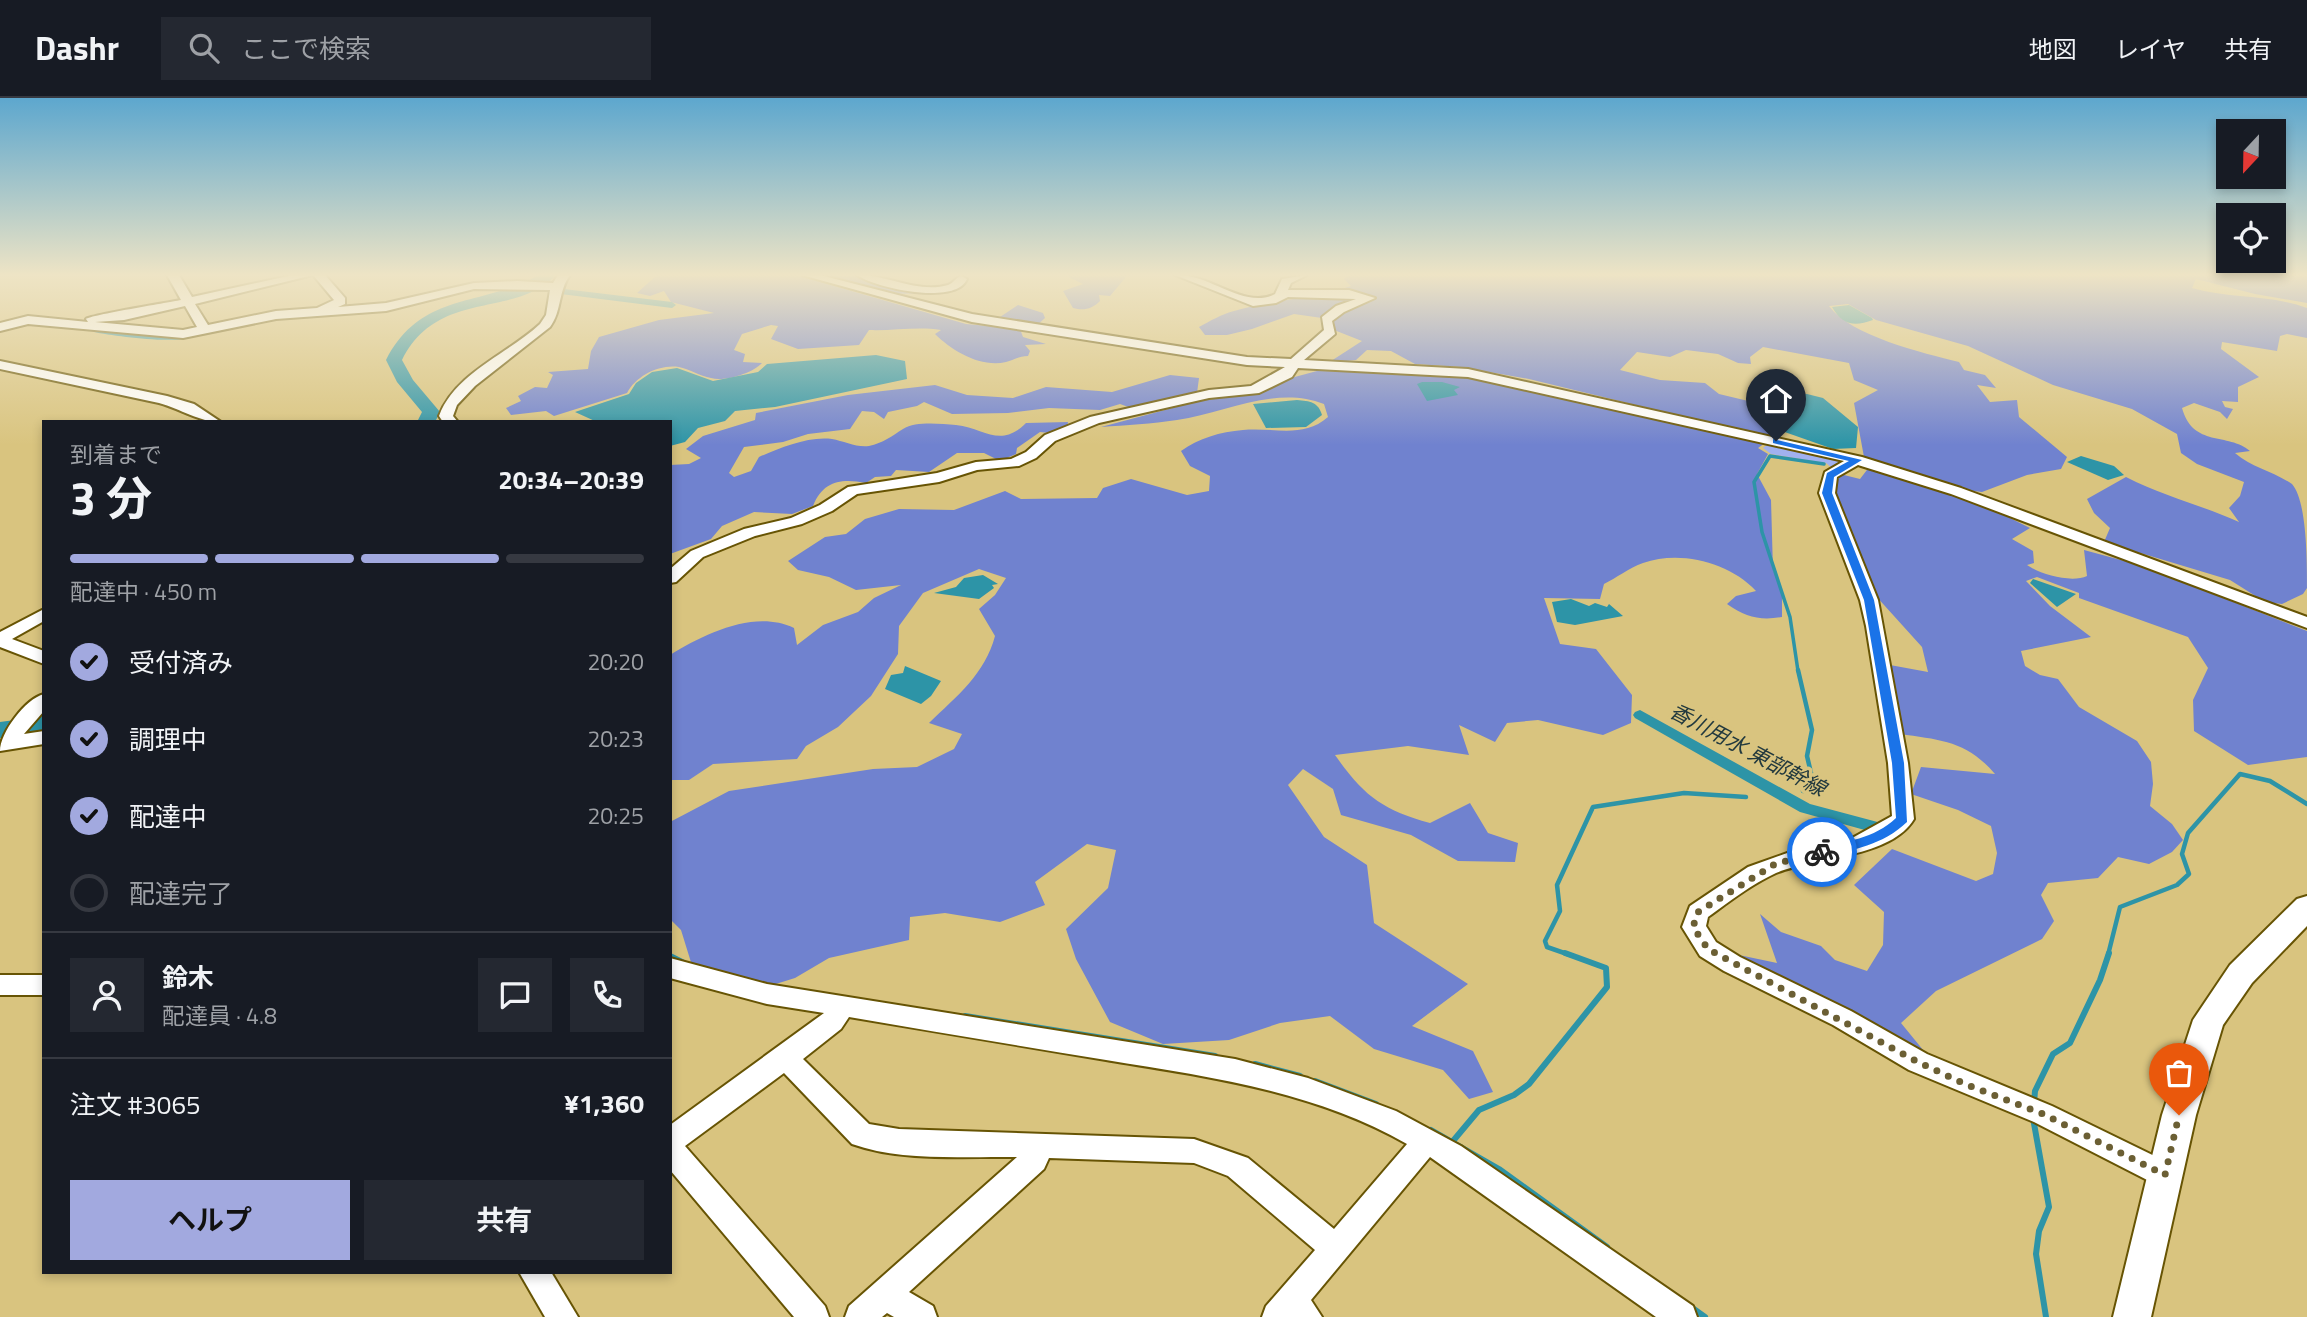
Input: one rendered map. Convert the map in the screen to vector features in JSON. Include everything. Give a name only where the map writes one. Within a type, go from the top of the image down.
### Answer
[{"type":"main road","points":[[2132,1317],[2197,1050],[2209,1020],[2241,974],[2307,907]]},
{"type":"street","points":[[136,332],[164,335],[196,332]]},
{"type":"street","points":[[445,420],[457,394],[512,354],[536,332]]},
{"type":"street","points":[[1061,332],[1247,361],[1468,373],[1857,460],[1956,491],[2307,623]]},
{"type":"street","points":[[672,576],[696,554],[750,532],[796,521],[825,508],[853,490],[939,477],[976,466],[1014,463],[1025,459],[1049,438],[1065,430],[1209,394],[1254,390],[1287,374],[1300,356],[1330,332]]},
{"type":"street","points":[[0,365],[162,398],[189,407],[211,420]]},
{"type":"street","points":[[1857,460],[1830,475],[1827,493],[1869,600],[1898,763],[1903,819],[1888,833],[1861,843],[1775,864],[1698,912],[1693,927],[1708,949],[1732,964],[1842,1018],[1953,1079],[2033,1109],[2165,1175]]},
{"type":"street","points":[[0,640],[42,615]]},
{"type":"street","points":[[0,640],[42,657]]},
{"type":"street","points":[[6,741],[42,702]]},
{"type":"street","points":[[6,741],[42,737]]},
{"type":"street","points":[[672,969],[686,975],[767,994],[1235,1070],[1308,1089],[1387,1119],[1451,1155],[1682,1317]]},
{"type":"street","points":[[0,985],[42,985]]},
{"type":"street","points":[[672,1140],[832,1022],[843,1006]]},
{"type":"street","points":[[785,1058],[862,1135],[899,1141],[1194,1151],[1238,1167],[1336,1249]]},
{"type":"street","points":[[1291,1312],[1336,1249],[1427,1142]]},
{"type":"street","points":[[860,1317],[1034,1160],[1041,1146]]},
{"type":"street","points":[[672,1151],[814,1317]]},
{"type":"street","points":[[535,1274],[563,1317]]},
{"type":"street","points":[[886,1295],[922,1317]]},
{"type":"shaded area","points":[[617,332],[749,332],[742,334],[734,350],[745,354],[743,362],[762,363],[738,376],[724,379],[707,377],[679,367],[664,367],[649,372],[636,381],[627,393],[554,416],[546,411],[511,415],[506,408],[521,401],[518,396],[535,387],[547,388],[553,375],[548,372],[588,369],[591,351],[599,337]]},
{"type":"shaded area","points":[[775,332],[868,332],[859,345],[798,349],[771,339]]},
{"type":"shaded area","points":[[1021,332],[1023,337],[1046,344],[1025,345],[1030,351],[1028,356],[1006,362],[987,363],[968,357],[935,334]]},
{"type":"shaded area","points":[[1203,332],[1240,332],[1227,335],[1205,335]]},
{"type":"shaded area","points":[[1339,332],[1864,332],[1889,342],[1959,362],[1964,370],[1985,375],[1996,388],[1977,385],[1990,402],[2017,400],[2019,417],[2067,457],[2061,469],[2027,475],[1982,492],[1965,490],[1864,457],[1854,403],[1878,390],[1854,380],[1849,363],[1763,347],[1750,357],[1751,364],[1738,363],[1718,354],[1686,350],[1670,357],[1637,352],[1620,370],[1660,380],[1705,383],[1719,394],[1765,405],[1773,412],[1776,439],[1529,379],[1461,367],[1415,364],[1391,351],[1367,350],[1356,360],[1328,363],[1362,341]]},
{"type":"shaded area","points":[[1918,332],[2307,332],[2307,338],[2287,334],[2280,336],[2277,351],[2222,342],[2221,349],[2259,377],[2238,387],[2238,402],[2222,401],[2225,407],[2233,409],[2227,419],[2220,412],[2194,403],[2182,408],[2187,421],[2194,429],[2241,445],[2250,451],[2235,453],[2292,484],[2301,504],[2303,517],[2307,588],[2303,594],[2282,604],[2265,602],[2230,580],[2104,542],[2110,528],[2094,513],[2087,499],[2126,477],[2239,522],[2229,508],[2240,496],[2244,482],[2197,464],[2181,453],[2177,434],[2132,409],[2053,385],[1968,346]]},
{"type":"shaded area","points":[[876,355],[905,361],[907,379],[775,407],[735,411],[725,421],[698,428],[685,442],[672,445],[672,420],[593,420],[575,412],[629,394],[636,383],[652,372],[677,368],[713,381],[758,372],[767,364]]},
{"type":"shaded area","points":[[1317,371],[1458,376],[1765,443],[1758,448],[1768,454],[1757,474],[1771,500],[1773,570],[1782,591],[1782,617],[1760,618],[1747,615],[1727,604],[1736,596],[1756,591],[1745,581],[1718,566],[1688,559],[1657,559],[1638,565],[1604,584],[1600,599],[1544,598],[1560,644],[1596,649],[1632,695],[1631,723],[1603,735],[1538,720],[1507,723],[1495,742],[1459,725],[1469,755],[1408,746],[1335,755],[1365,791],[1386,806],[1413,818],[1430,823],[1470,803],[1488,833],[1518,843],[1515,862],[1458,861],[1411,835],[1341,815],[1333,789],[1303,769],[1288,785],[1324,837],[1367,865],[1374,923],[1468,984],[1412,1026],[1473,1051],[1493,1092],[1469,1099],[1443,1070],[1374,1049],[1330,1016],[1280,1023],[1229,1040],[1163,1044],[1110,1022],[1076,959],[1066,929],[1108,888],[1116,850],[1087,844],[1035,882],[1045,905],[1000,922],[945,913],[910,917],[909,940],[829,958],[795,978],[743,994],[694,972],[681,930],[672,921],[672,821],[729,791],[873,769],[917,767],[954,749],[962,734],[929,723],[960,694],[984,662],[995,636],[979,609],[995,595],[1006,578],[979,569],[923,593],[899,626],[898,654],[871,696],[838,727],[806,746],[797,759],[713,764],[689,780],[672,780],[672,654],[698,639],[730,626],[763,621],[794,628],[797,645],[823,625],[858,612],[874,598],[901,585],[856,590],[829,577],[798,570],[788,561],[825,537],[846,534],[865,519],[899,509],[954,510],[1005,491],[1021,499],[1097,498],[1103,488],[1131,479],[1187,495],[1209,491],[1210,476],[1190,466],[1181,451],[1202,439],[1226,432],[1309,428],[1328,417],[1324,404],[1306,399],[1269,399],[1177,420],[1101,427],[1195,402],[1256,392],[1276,382]]},
{"type":"shaded area","points":[[1170,375],[1199,378],[1197,393],[1134,409],[1120,404],[1100,410],[1049,408],[1008,413],[952,414],[924,402],[888,412],[884,419],[874,412],[862,411],[850,429],[808,434],[783,442],[744,447],[729,473],[734,477],[751,471],[759,457],[813,439],[832,439],[864,446],[883,441],[908,426],[921,424],[956,425],[1000,436],[1017,431],[1026,423],[1068,422],[1067,428],[1050,433],[1040,432],[1017,448],[1016,454],[1000,461],[984,453],[957,453],[929,472],[896,470],[891,476],[875,477],[866,483],[834,483],[822,491],[813,506],[792,514],[754,512],[722,526],[711,539],[672,553],[672,465],[689,464],[701,458],[686,449],[703,436],[755,420],[756,413],[848,395],[935,385],[967,395],[1013,398],[1046,387],[1112,392]]},
{"type":"shaded area","points":[[1442,382],[1460,387],[1454,390],[1458,395],[1427,401],[1417,384]]},
{"type":"shaded area","points":[[1807,394],[1823,398],[1858,427],[1856,448],[1833,449],[1779,430],[1778,417],[1769,402],[1781,396]]},
{"type":"shaded area","points":[[1297,400],[1313,403],[1322,415],[1306,427],[1266,428],[1253,404]]},
{"type":"shaded area","points":[[1768,444],[1843,461],[1832,468],[1826,463],[1771,454],[1763,448]]},
{"type":"shaded area","points":[[2081,456],[2114,466],[2124,475],[2108,480],[2067,462]]},
{"type":"shaded area","points":[[1870,466],[1980,503],[2030,528],[2012,539],[2033,551],[2034,563],[2027,565],[2040,572],[2073,579],[2087,576],[2084,550],[2143,566],[2307,631],[2307,757],[2248,765],[2194,731],[2193,700],[2208,668],[2188,637],[2079,598],[2079,593],[2037,577],[2026,581],[2050,606],[2091,637],[2021,651],[2025,666],[2040,675],[2058,679],[2079,707],[2137,741],[2151,762],[2153,784],[2150,806],[2172,824],[2183,840],[2172,852],[2149,864],[2118,857],[2098,878],[2048,883],[2041,895],[2054,921],[2042,939],[1936,991],[1901,1023],[1928,1056],[1828,999],[1720,951],[1777,963],[1760,914],[1781,932],[1821,946],[1835,960],[1867,971],[1883,945],[1884,912],[1854,885],[1892,849],[1976,881],[1993,874],[1997,853],[1991,826],[1958,810],[1911,794],[1921,767],[1995,774],[1985,763],[1963,748],[1900,734],[1890,665],[1928,672],[1922,647],[1875,595],[1834,498],[1834,477],[1840,474],[1860,479]]},
{"type":"shaded area","points":[[983,575],[998,584],[992,585],[994,588],[979,599],[934,593],[956,587],[964,578]]},
{"type":"shaded area","points":[[2033,579],[2076,594],[2057,607],[2030,583]]},
{"type":"shaded area","points":[[1571,599],[1589,606],[1595,603],[1607,607],[1609,604],[1623,616],[1575,625],[1557,622],[1552,602]]},
{"type":"shaded area","points":[[905,666],[941,681],[931,696],[921,704],[885,689],[891,675],[903,673]]},
{"type":"waterway","name":"香川用水 東部幹線","points":[[113,332],[157,337],[188,336]]},
{"type":"waterway","points":[[412,332],[405,339],[394,360],[405,382],[431,412],[427,420]]},
{"type":"waterway","points":[[1798,671],[1790,617],[1762,532],[1754,482],[1770,456],[1824,464]]},
{"type":"waterway","points":[[1798,670],[1812,730],[1807,756],[1815,790],[1803,791]]},
{"type":"waterway","name":"香川用水 東部幹線","points":[[1640,715],[1805,808],[1879,828]]},
{"type":"waterway","points":[[0,730],[42,724]]},
{"type":"waterway","points":[[2108,955],[2120,907],[2177,885],[2189,874],[2182,854],[2188,833],[2240,774],[2270,781],[2307,804]]},
{"type":"waterway","points":[[1570,955],[1547,947],[1545,941],[1560,911],[1557,885],[1593,807],[1684,793],[1746,797]]},
{"type":"waterway","points":[[1453,1141],[1479,1110],[1514,1095],[1529,1084],[1607,987],[1606,968],[1565,953]]},
{"type":"waterway","points":[[2034,1103],[2035,1091],[2053,1054],[2070,1043],[2100,980],[2109,953]]},
{"type":"waterway","points":[[672,957],[682,962]]},
{"type":"waterway","points":[[965,1016],[1215,1056]]},
{"type":"waterway","points":[[1255,1064],[1300,1076]]},
{"type":"waterway","points":[[1315,1081],[1376,1104]]},
{"type":"waterway","points":[[2033,1118],[2049,1207],[2039,1231],[2036,1254],[2046,1317]]},
{"type":"waterway","points":[[1431,1130],[1499,1169],[1607,1247]]},
{"type":"waterway","points":[[1691,1307],[1705,1317]]},
{"type":"way so far","points":[[1822,852],[1775,864],[1698,912],[1693,927],[1708,949],[1732,964],[1842,1018],[1918,1062],[1965,1084],[2030,1108],[2165,1175],[2179,1115]]},
{"type":"route","points":[[1776,441],[1857,460],[1830,475],[1827,493],[1847,550],[1869,600],[1898,763],[1903,819],[1888,833],[1861,843],[1822,852]]}]
